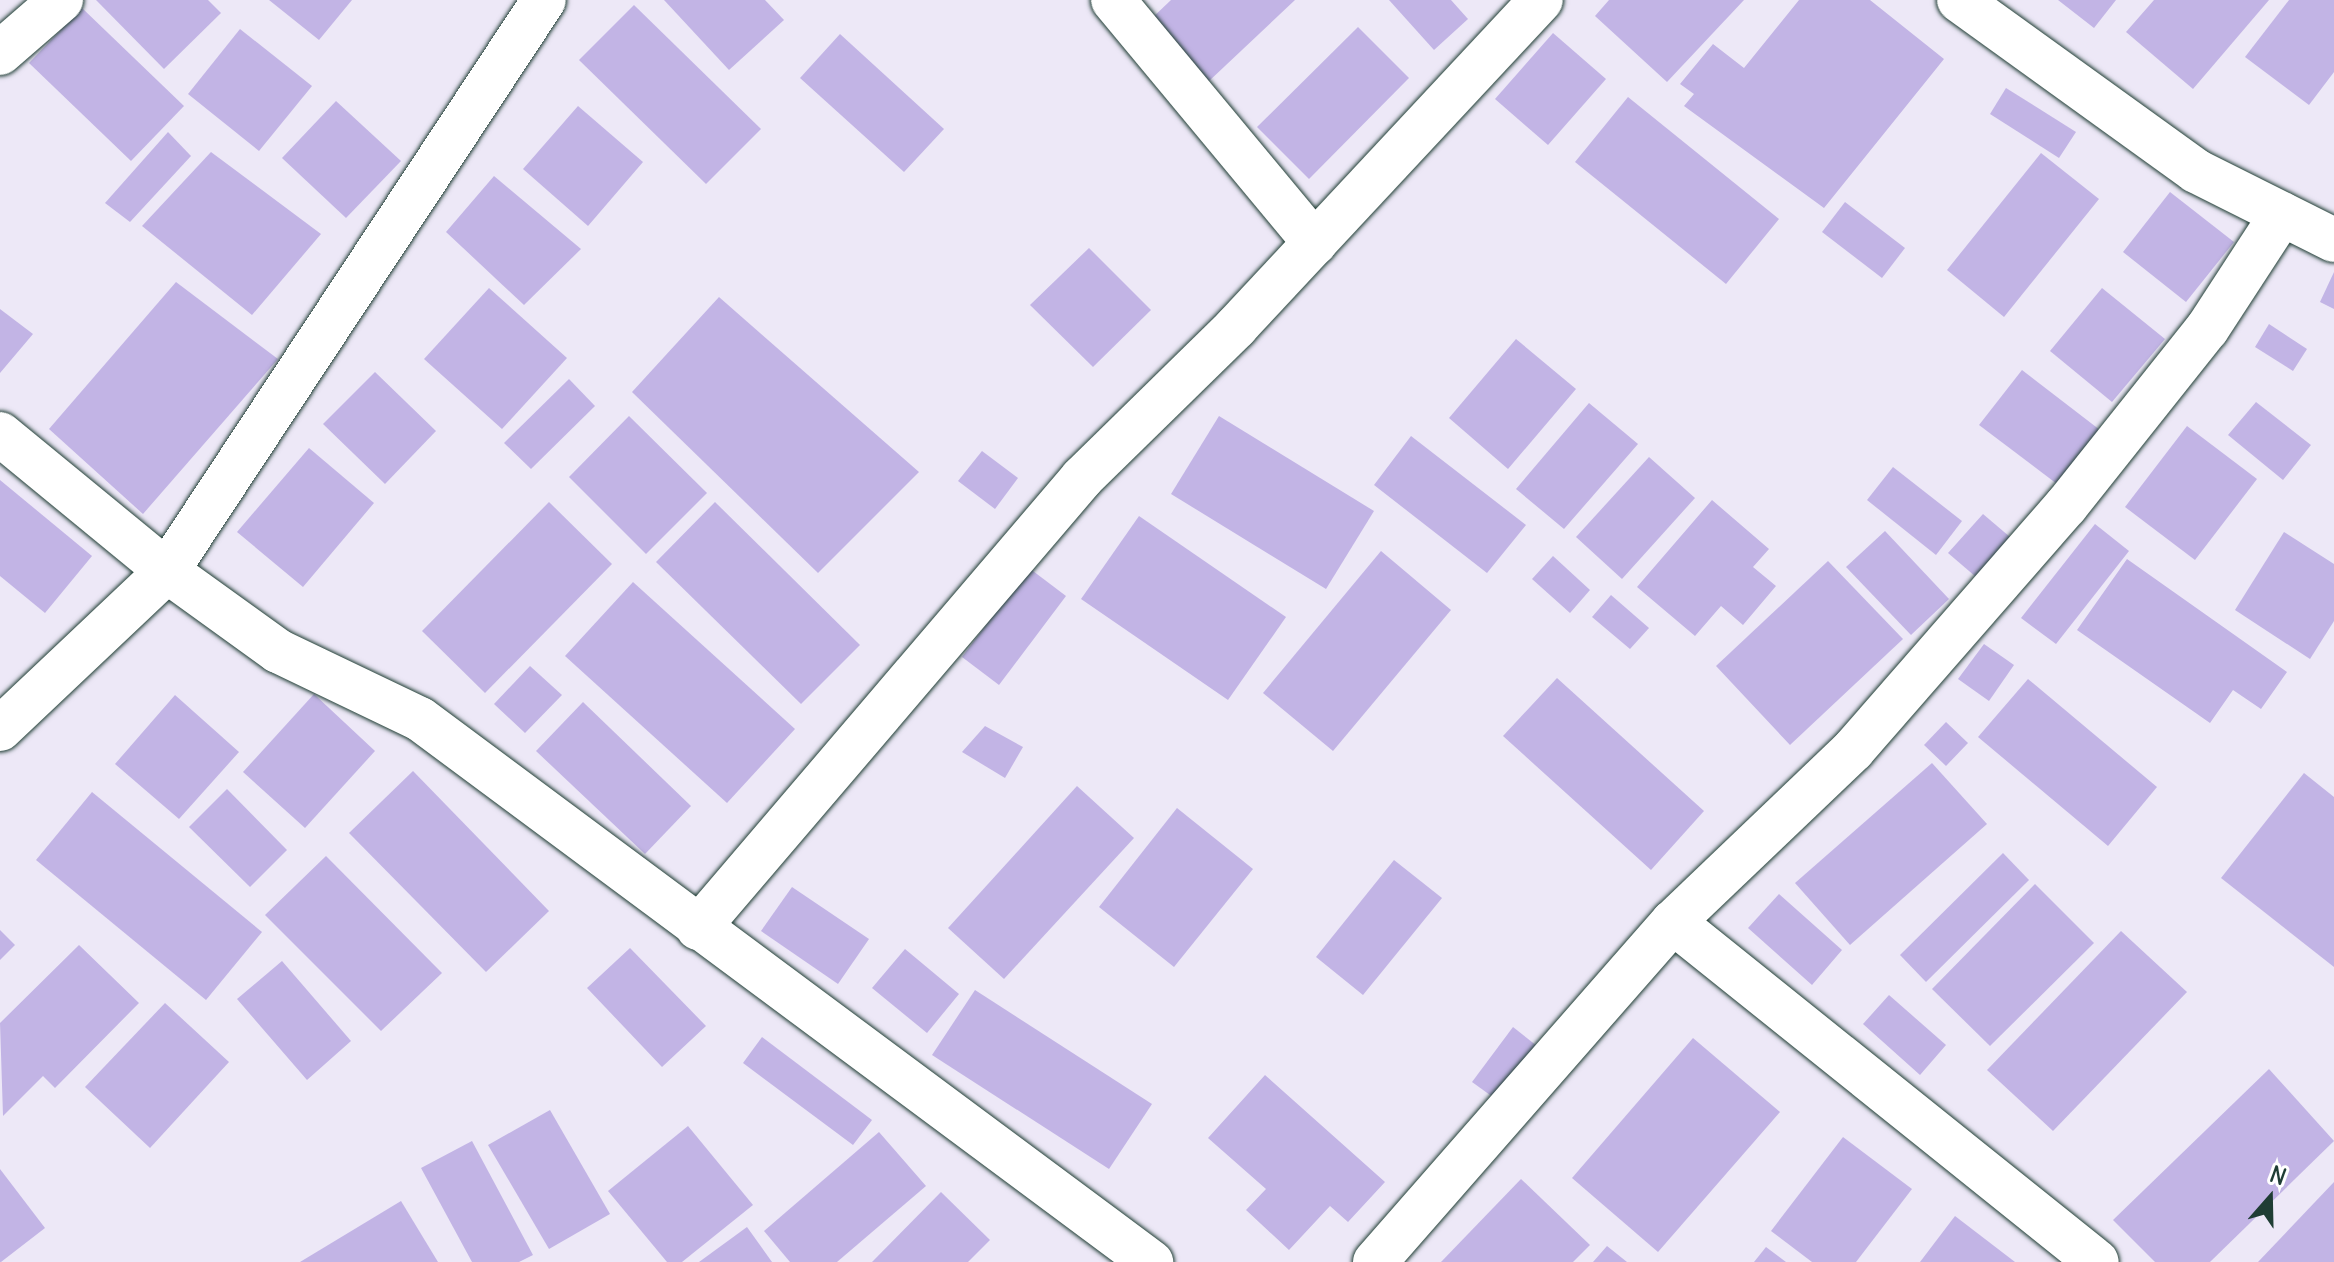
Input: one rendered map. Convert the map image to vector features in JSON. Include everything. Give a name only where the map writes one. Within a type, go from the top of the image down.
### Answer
[{"type":"street","points":[[0,53],[61,0]]},
{"type":"street","points":[[0,729],[167,571],[544,0]]},
{"type":"street","points":[[1113,0],[1315,243]]},
{"type":"street","points":[[698,928],[1082,478],[1315,243],[1541,0]]},
{"type":"street","points":[[1959,0],[2196,171],[2334,240]]},
{"type":"street","points":[[1375,1262],[1673,922],[1853,750],[2066,506],[2207,329],[2282,214]]},
{"type":"street","points":[[0,434],[167,571],[278,651],[420,719],[1151,1262]]},
{"type":"street","points":[[1673,922],[2097,1262]]},
{"type":"building","points":[[96,0],[208,0],[221,13],[164,69]]},
{"type":"building","points":[[269,0],[352,0],[319,40]]},
{"type":"building","points":[[664,0],[765,0],[784,20],[729,70]]},
{"type":"building","points":[[1171,0],[1295,0],[1208,82],[1150,20]]},
{"type":"building","points":[[1389,0],[1451,0],[1468,19],[1434,50]]},
{"type":"building","points":[[1609,0],[1744,0],[1667,82],[1595,16]]},
{"type":"building","points":[[1799,0],[1870,0],[1944,59],[1824,208],[1684,106],[1694,94],[1680,84],[1713,44],[1744,68]]},
{"type":"building","points":[[2058,0],[2116,0],[2094,28]]},
{"type":"building","points":[[2154,0],[2269,0],[2193,89],[2126,32]]},
{"type":"building","points":[[2289,0],[2334,0],[2334,72],[2309,105],[2245,57]]},
{"type":"building","points":[[634,5],[761,129],[706,184],[579,60]]},
{"type":"building","points":[[82,8],[184,106],[131,161],[29,63]]},
{"type":"building","points":[[1358,27],[1409,78],[1309,179],[1257,127]]},
{"type":"building","points":[[240,29],[312,86],[259,151],[188,94]]},
{"type":"building","points":[[1553,33],[1606,79],[1548,145],[1495,99]]},
{"type":"building","points":[[840,34],[944,129],[904,172],[800,78]]},
{"type":"building","points":[[2006,88],[2076,132],[2059,158],[1990,114]]},
{"type":"building","points":[[1628,97],[1779,219],[1726,284],[1575,162]]},
{"type":"building","points":[[336,101],[401,161],[346,218],[282,158]]},
{"type":"building","points":[[578,106],[643,162],[588,226],[523,169]]},
{"type":"building","points":[[168,132],[191,156],[130,222],[105,203]]},
{"type":"building","points":[[211,152],[321,234],[252,315],[142,226]]},
{"type":"building","points":[[2041,153],[2099,199],[2004,317],[1947,270]]},
{"type":"building","points":[[494,176],[581,249],[524,305],[446,232]]},
{"type":"building","points":[[2170,192],[2234,242],[2186,302],[2123,252]]},
{"type":"building","points":[[1845,202],[1905,248],[1882,278],[1822,232]]},
{"type":"building","points":[[1089,248],[1151,310],[1093,367],[1030,305]]},
{"type":"building","points":[[2334,272],[2334,309],[2320,302]]},
{"type":"building","points":[[176,282],[278,359],[143,514],[49,429]]},
{"type":"building","points":[[489,288],[567,358],[502,429],[424,359]]},
{"type":"building","points":[[2102,288],[2165,339],[2112,402],[2050,351]]},
{"type":"building","points":[[719,297],[919,472],[818,573],[632,392]]},
{"type":"building","points":[[0,309],[33,334],[0,373]]},
{"type":"building","points":[[2269,324],[2307,349],[2293,371],[2255,347]]},
{"type":"building","points":[[1516,339],[1576,389],[1508,469],[1449,418]]},
{"type":"building","points":[[2022,370],[2100,430],[2057,484],[1979,425]]},
{"type":"building","points":[[375,372],[436,431],[385,484],[323,424]]},
{"type":"building","points":[[569,379],[595,406],[531,469],[504,443]]},
{"type":"building","points":[[2256,402],[2311,445],[2283,480],[2228,435]]},
{"type":"building","points":[[1589,403],[1638,444],[1564,529],[1516,489]]},
{"type":"building","points":[[629,416],[707,493],[646,554],[569,477]]},
{"type":"building","points":[[1219,416],[1374,511],[1326,589],[1171,494]]},
{"type":"building","points":[[2187,426],[2257,479],[2195,560],[2125,507]]},
{"type":"building","points":[[1411,436],[1526,525],[1487,573],[1374,485]]},
{"type":"building","points":[[309,448],[374,503],[303,587],[237,532]]},
{"type":"building","points":[[982,451],[1018,478],[995,509],[958,481]]},
{"type":"building","points":[[1649,457],[1695,498],[1622,579],[1576,537]]},
{"type":"building","points":[[1893,467],[1962,521],[1936,555],[1867,500]]},
{"type":"building","points":[[0,480],[92,556],[45,613],[0,576]]},
{"type":"building","points":[[1712,500],[1769,549],[1753,567],[1776,586],[1743,625],[1721,606],[1695,636],[1637,587]]},
{"type":"building","points":[[549,502],[612,564],[485,693],[422,631]]},
{"type":"building","points":[[715,502],[860,645],[801,704],[656,562]]},
{"type":"building","points":[[1983,514],[2010,537],[1976,577],[1948,553]]},
{"type":"building","points":[[1139,516],[1286,617],[1228,700],[1081,599]]},
{"type":"building","points":[[2095,524],[2129,551],[2056,644],[2021,618]]},
{"type":"building","points":[[1885,531],[1949,599],[1911,635],[1846,567]]},
{"type":"building","points":[[2284,532],[2334,564],[2334,621],[2310,659],[2235,610]]},
{"type":"building","points":[[1381,551],[1451,610],[1333,751],[1263,693]]},
{"type":"building","points":[[1553,556],[1590,590],[1570,613],[1532,579]]},
{"type":"building","points":[[2127,559],[2287,672],[2261,709],[2233,690],[2210,723],[2077,630]]},
{"type":"building","points":[[1828,561],[1903,639],[1790,745],[1716,666]]},
{"type":"building","points":[[1029,568],[1066,596],[999,685],[962,657]]},
{"type":"building","points":[[633,582],[795,729],[727,803],[565,656]]},
{"type":"building","points":[[1611,595],[1649,628],[1630,649],[1592,617]]},
{"type":"building","points":[[1984,644],[2014,665],[1989,701],[1958,679]]},
{"type":"building","points":[[530,666],[562,695],[525,733],[494,704]]},
{"type":"building","points":[[1557,678],[1704,811],[1651,870],[1503,736]]},
{"type":"building","points":[[2028,679],[2157,787],[2108,846],[1978,737]]},
{"type":"building","points":[[314,694],[375,751],[305,828],[243,772]]},
{"type":"building","points":[[175,695],[239,752],[179,819],[115,764]]},
{"type":"building","points":[[583,702],[691,806],[645,854],[536,751]]},
{"type":"building","points":[[1946,722],[1968,743],[1946,766],[1924,745]]},
{"type":"building","points":[[985,726],[1023,747],[1005,778],[962,752]]},
{"type":"building","points":[[1932,763],[1987,824],[1850,945],[1795,883]]},
{"type":"building","points":[[413,771],[549,911],[486,972],[349,833]]},
{"type":"building","points":[[2304,773],[2334,797],[2334,967],[2221,878]]},
{"type":"building","points":[[1077,786],[1134,838],[1004,979],[948,928]]},
{"type":"building","points":[[227,789],[287,850],[250,887],[189,827]]},
{"type":"building","points":[[92,792],[262,932],[206,1000],[36,860]]},
{"type":"building","points":[[1177,808],[1253,869],[1174,967],[1099,907]]},
{"type":"building","points":[[2003,853],[2029,880],[1926,982],[1900,955]]},
{"type":"building","points":[[326,856],[442,973],[381,1031],[265,915]]},
{"type":"building","points":[[1394,860],[1442,898],[1363,995],[1316,957]]},
{"type":"building","points":[[2035,884],[2094,943],[1990,1046],[1932,989]]},
{"type":"building","points":[[792,887],[869,939],[838,984],[761,931]]},
{"type":"building","points":[[1779,894],[1842,950],[1812,985],[1748,928]]},
{"type":"building","points":[[0,930],[15,945],[0,960]]},
{"type":"building","points":[[2121,931],[2187,992],[2053,1131],[1987,1070]]},
{"type":"building","points":[[79,945],[139,1003],[55,1088],[43,1076],[3,1116],[0,1023]]},
{"type":"building","points":[[630,948],[706,1026],[662,1067],[587,988]]},
{"type":"building","points":[[905,949],[959,994],[927,1033],[872,988]]},
{"type":"building","points":[[282,961],[351,1041],[307,1080],[237,999]]},
{"type":"building","points":[[975,990],[1152,1104],[1109,1169],[932,1055]]},
{"type":"building","points":[[1889,995],[1946,1045],[1920,1075],[1863,1024]]},
{"type":"building","points":[[165,1003],[229,1062],[150,1148],[85,1087]]},
{"type":"building","points":[[1513,1027],[1537,1046],[1497,1100],[1472,1082]]},
{"type":"building","points":[[762,1037],[872,1120],[853,1145],[743,1063]]},
{"type":"building","points":[[1693,1038],[1780,1112],[1658,1252],[1572,1178]]},
{"type":"building","points":[[2269,1069],[2334,1141],[2210,1262],[2155,1262],[2113,1220]]},
{"type":"building","points":[[1265,1075],[1385,1182],[1348,1222],[1330,1206],[1289,1250],[1246,1210],[1266,1189],[1208,1138]]},
{"type":"building","points":[[550,1110],[610,1214],[549,1249],[488,1145]]},
{"type":"building","points":[[688,1126],[753,1205],[682,1262],[667,1262],[608,1191]]},
{"type":"building","points":[[879,1132],[926,1186],[837,1262],[790,1262],[764,1231]]},
{"type":"building","points":[[1843,1137],[1912,1189],[1856,1262],[1812,1262],[1771,1231]]},
{"type":"building","points":[[472,1141],[533,1255],[519,1262],[472,1262],[421,1168]]},
{"type":"building","points":[[0,1169],[45,1228],[1,1262],[0,1262]]},
{"type":"building","points":[[1521,1179],[1590,1245],[1573,1262],[1441,1262]]},
{"type":"building","points":[[2334,1182],[2334,1262],[2258,1262]]},
{"type":"building","points":[[941,1192],[990,1240],[968,1262],[872,1262]]},
{"type":"building","points":[[401,1201],[438,1262],[300,1262]]},
{"type":"building","points":[[1955,1216],[2015,1262],[1920,1262]]},
{"type":"building","points":[[747,1227],[772,1262],[699,1262]]},
{"type":"building","points":[[1607,1246],[1627,1262],[1593,1262]]},
{"type":"building","points":[[1766,1247],[1786,1262],[1754,1262]]}]
